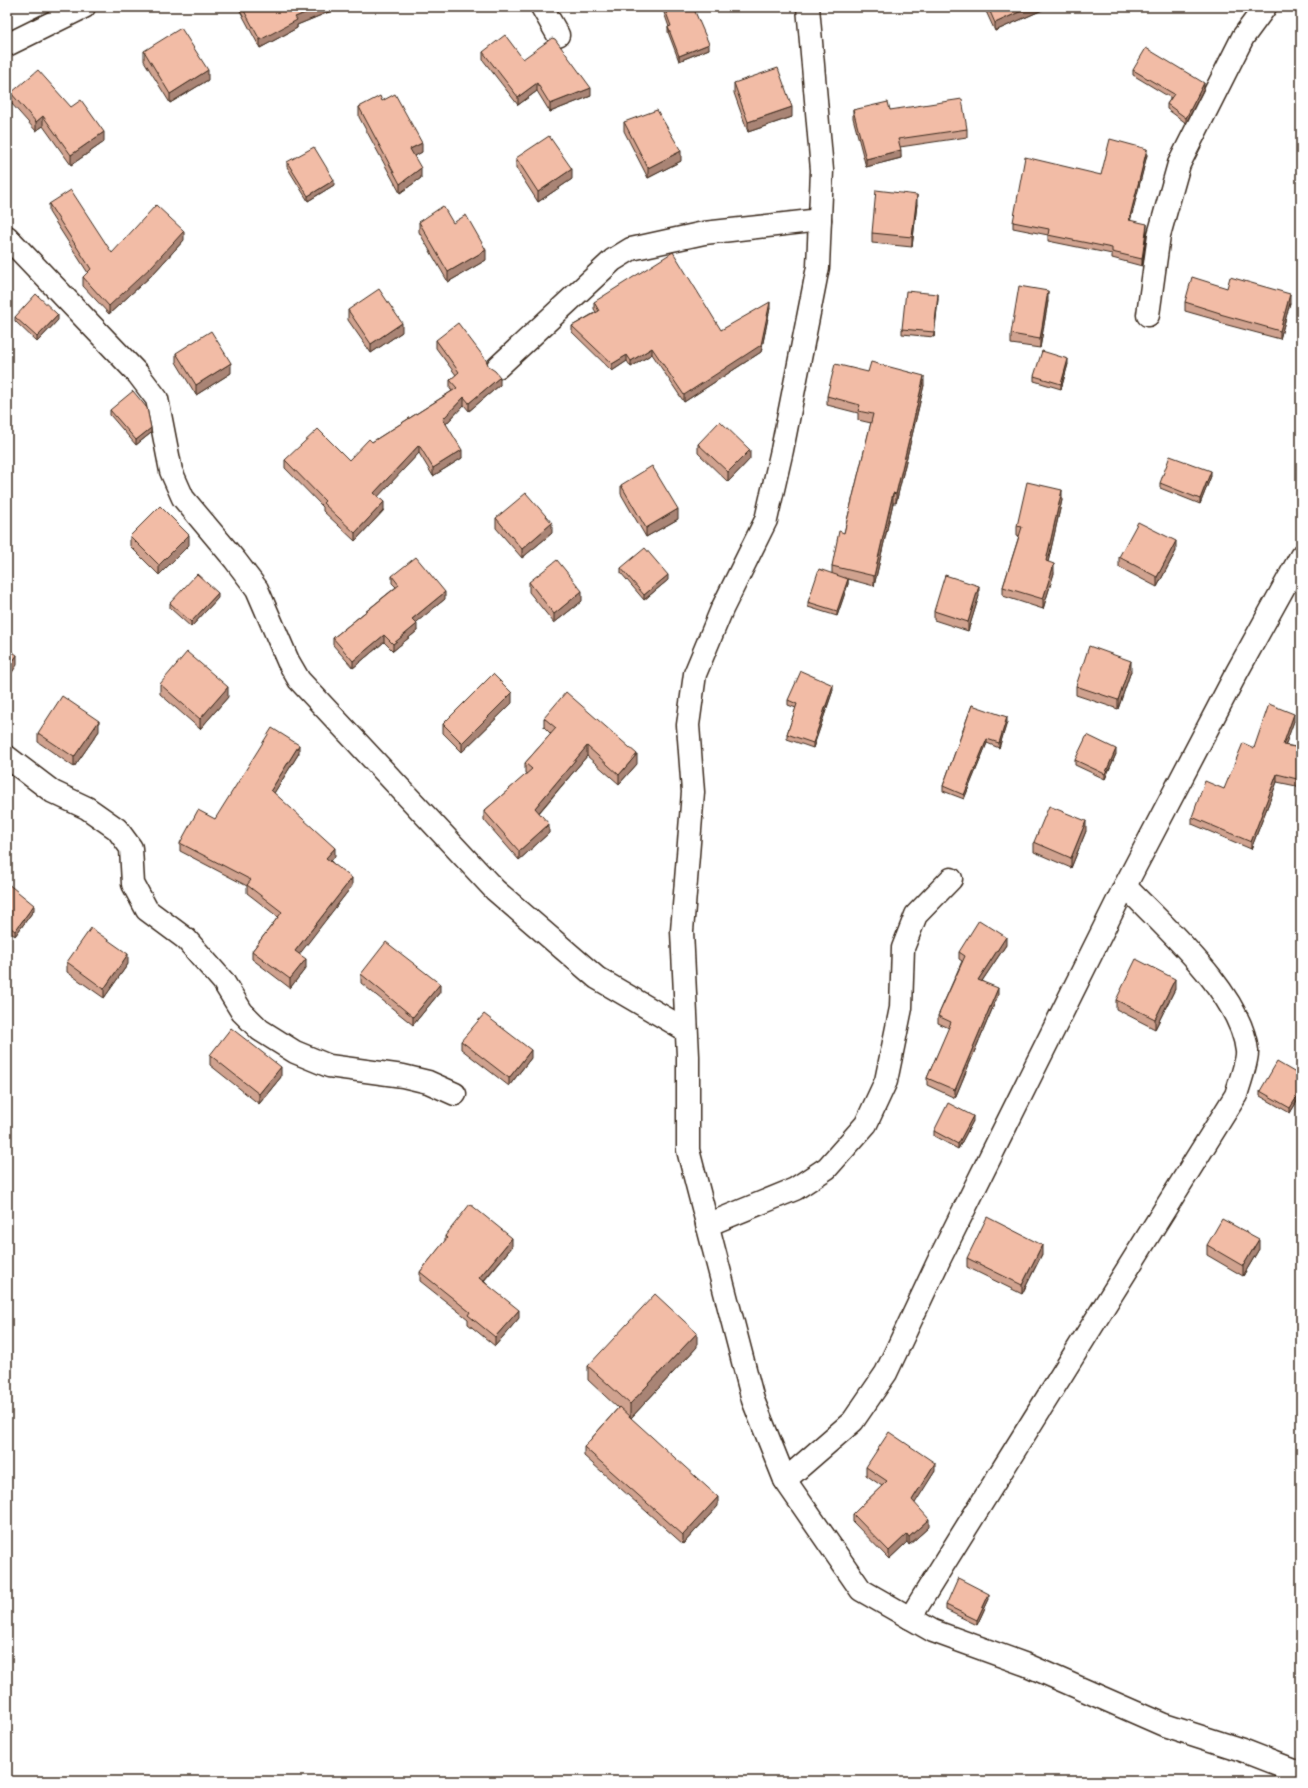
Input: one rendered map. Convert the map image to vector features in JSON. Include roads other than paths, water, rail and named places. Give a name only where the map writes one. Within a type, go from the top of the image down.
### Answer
[{"type":"street","points":[[7,45],[84,7]]},
{"type":"street","points":[[542,7],[558,35]]},
{"type":"street","points":[[808,7],[822,170],[818,267],[782,450],[766,520],[722,609],[695,674],[688,725],[692,792],[682,931],[686,1030],[688,1150],[753,1400],[785,1480],[861,1590],[933,1632],[1027,1665],[1164,1725],[1242,1750],[1301,1773]]},
{"type":"street","points":[[1148,315],[1159,235],[1179,164],[1243,37],[1265,7]]},
{"type":"street","points":[[498,367],[613,260],[632,249],[704,232],[820,220]]},
{"type":"street","points":[[7,237],[138,374],[157,399],[171,471],[183,498],[235,560],[257,589],[288,661],[299,680],[495,890],[597,978],[686,1030]]},
{"type":"street","points":[[785,1480],[853,1421],[886,1373],[940,1258],[1125,886],[1237,672],[1301,556]]},
{"type":"street","points":[[7,757],[53,792],[87,808],[118,829],[131,848],[133,884],[147,910],[186,939],[223,981],[242,1012],[260,1030],[295,1052],[329,1066],[403,1076],[428,1082],[455,1094]]},
{"type":"street","points":[[707,1225],[795,1189],[826,1168],[866,1124],[886,1081],[901,1008],[903,948],[916,915],[951,879]]},
{"type":"street","points":[[910,1618],[1236,1095],[1247,1052],[1238,1019],[1206,970],[1125,886]]}]
